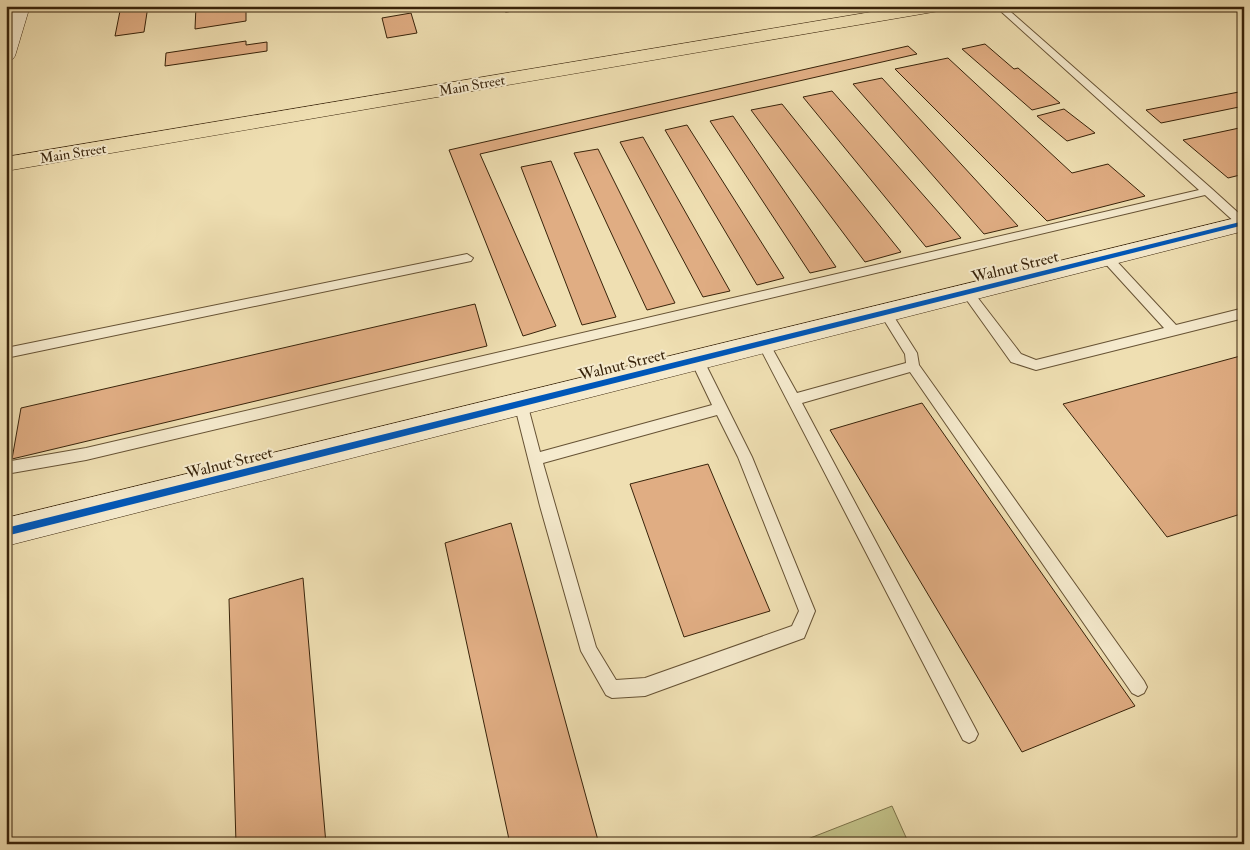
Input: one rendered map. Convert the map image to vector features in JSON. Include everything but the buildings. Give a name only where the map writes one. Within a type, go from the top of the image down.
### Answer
[{"type":"main road","name":"Main Street","points":[[6,164],[939,6]]},
{"type":"street","points":[[6,56],[22,6]]},
{"type":"street","name":"Walnut Street","points":[[6,532],[1106,257],[1242,226]]},
{"type":"lane","points":[[999,6],[1208,191],[1242,226]]},
{"type":"lane","points":[[6,464],[8,468],[86,454],[1208,191]]},
{"type":"lane","points":[[1106,257],[1174,331]]},
{"type":"lane","points":[[6,353],[467,258]]},
{"type":"lane","points":[[967,292],[1016,358],[1036,365],[1244,313]]},
{"type":"lane","points":[[885,312],[911,352],[913,366],[1138,687]]},
{"type":"lane","points":[[763,342],[969,734]]},
{"type":"lane","points":[[521,403],[588,651],[612,689],[645,687],[798,632],[807,611],[744,457],[696,359]]},
{"type":"lane","points":[[793,400],[913,366]]},
{"type":"lane","points":[[535,459],[720,409]]},
{"type":"shaded area","points":[[892,806],[909,844],[795,844]]},
{"type":"cycle path","points":[[6,532],[1244,223]]}]
